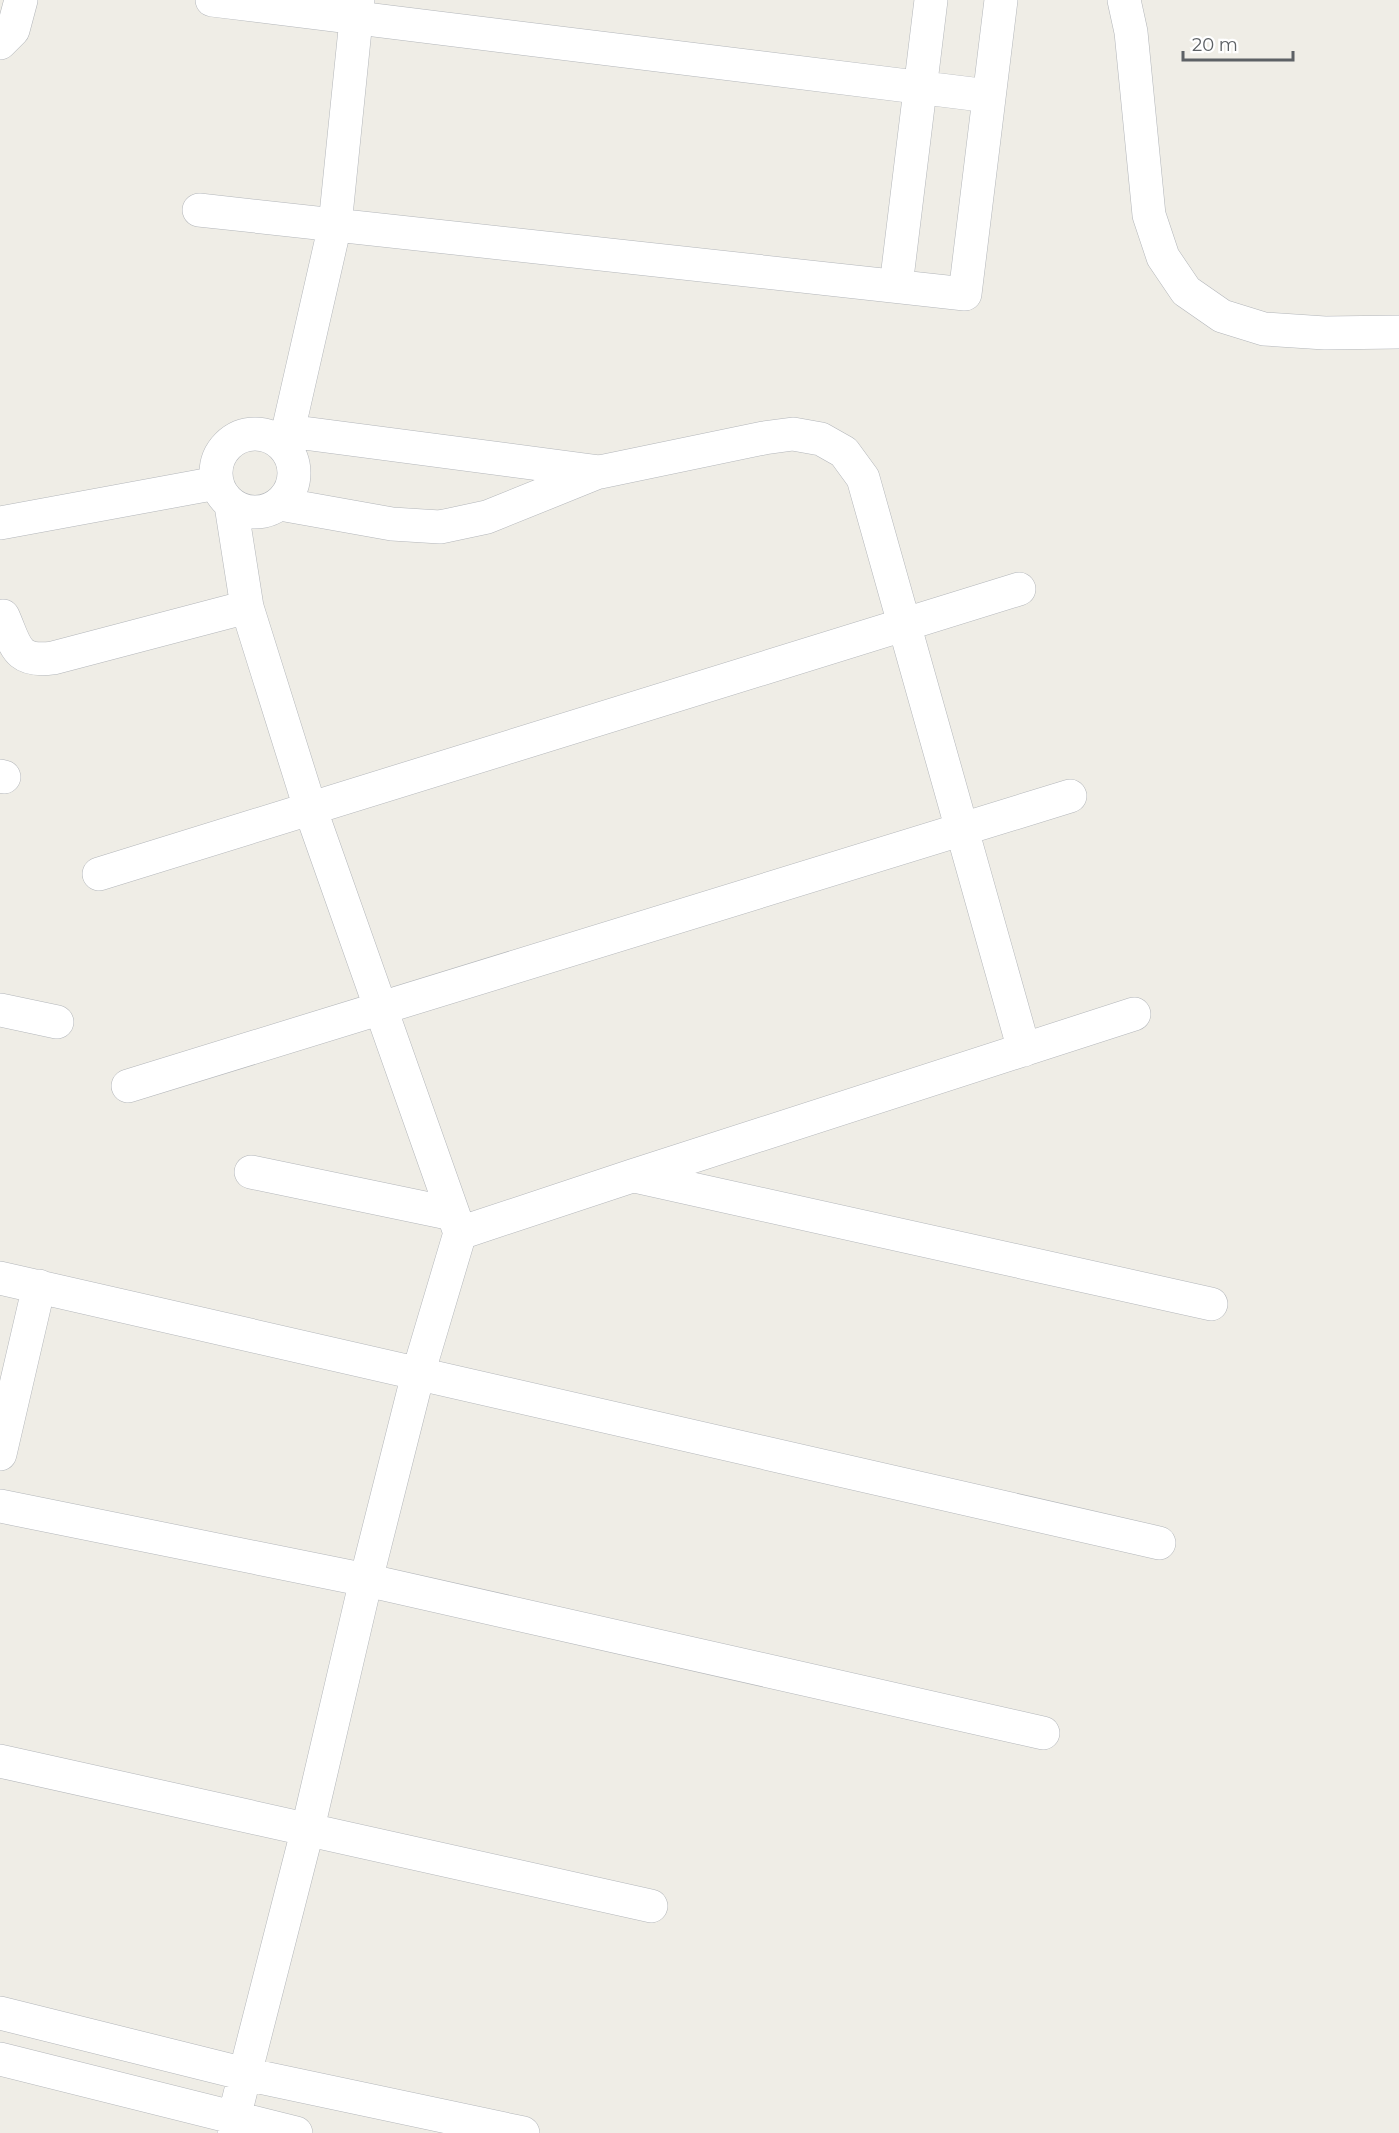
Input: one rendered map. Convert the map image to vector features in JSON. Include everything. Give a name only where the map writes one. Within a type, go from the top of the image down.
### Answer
[{"type":"street","points":[[0,43],[13,30],[21,0]]},
{"type":"street","points":[[212,0],[357,9],[989,96]]},
{"type":"street","points":[[896,286],[931,0]]},
{"type":"street","points":[[199,210],[965,294],[1001,0]]},
{"type":"street","points":[[1124,0],[1131,32],[1149,215],[1163,257],[1186,291],[1222,316],[1264,329],[1324,333],[1399,332]]},
{"type":"street","points":[[224,494],[242,511],[255,513],[269,510],[280,504],[289,494],[294,475],[285,438],[335,225],[357,9]]},
{"type":"street","points":[[234,2126],[244,2074],[308,1828],[366,1580],[456,1224],[310,808],[248,607],[224,494],[216,470],[219,458],[226,447],[236,439],[261,434],[273,438],[340,439],[600,472]]},
{"type":"street","points":[[280,504],[392,524],[440,527],[487,517],[600,472],[764,438],[793,434],[822,439],[844,452],[863,478],[1024,1050]]},
{"type":"street","points":[[0,523],[224,494]]},
{"type":"street","points":[[99,874],[1019,589]]},
{"type":"street","points":[[3,616],[18,650],[26,658],[37,661],[248,607]]},
{"type":"street","points":[[128,1086],[1070,796]]},
{"type":"street","points":[[0,1010],[57,1022]]},
{"type":"street","points":[[251,1172],[456,1224],[632,1176],[1134,1014]]},
{"type":"street","points":[[632,1176],[1211,1304]]},
{"type":"street","points":[[0,1278],[1159,1543]]},
{"type":"street","points":[[0,1454],[39,1287]]},
{"type":"street","points":[[0,1506],[366,1580],[1043,1733]]},
{"type":"street","points":[[0,1761],[651,1906]]},
{"type":"street","points":[[0,2013],[244,2074],[523,2133]]},
{"type":"street","points":[[0,2059],[234,2126],[296,2133]]}]
